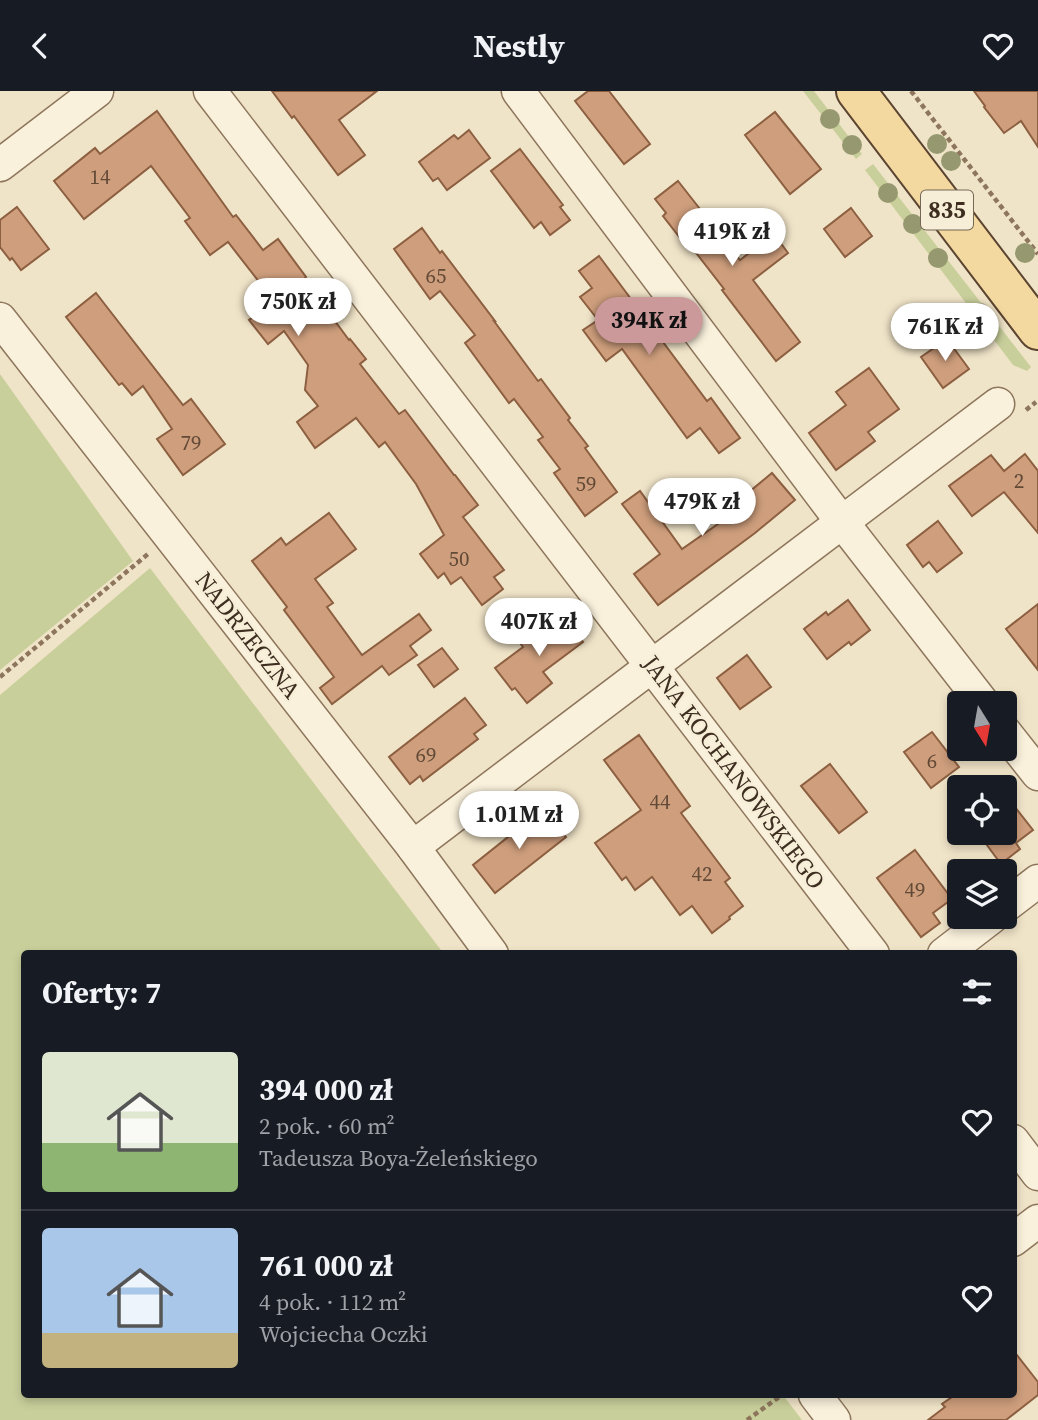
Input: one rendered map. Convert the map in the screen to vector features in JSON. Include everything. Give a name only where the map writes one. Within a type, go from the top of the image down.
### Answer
[{"type":"main road","name":"835","points":[[856,91],[1038,330]]},
{"type":"street","points":[[0,165],[97,91]]},
{"type":"street","name":"JANA KOCHANOWSKIEGO","points":[[210,91],[870,950]]},
{"type":"street","points":[[518,91],[842,522],[974,691]]},
{"type":"street","name":"NADRZECZNA","points":[[0,319],[414,847],[489,950]]},
{"type":"street","points":[[414,847],[998,404]]},
{"type":"street","points":[[1017,747],[1038,774]]},
{"type":"street","points":[[1017,897],[1038,881]]},
{"type":"street","points":[[949,950],[976,929]]},
{"type":"street","points":[[1017,1146],[1038,1174]]},
{"type":"street","points":[[1017,1237],[1038,1221]]},
{"type":"street","points":[[817,1398],[834,1420]]},
{"type":"path","points":[[911,91],[1038,254]]},
{"type":"path","points":[[0,677],[128,572]]},
{"type":"path","points":[[747,1420],[778,1398]]},
{"type":"green space","points":[[803,91],[814,91],[862,154],[856,159]]},
{"type":"green space","points":[[873,164],[1031,367],[1027,371],[1013,365],[865,170]]},
{"type":"green space","points":[[0,374],[133,561],[0,670]]},
{"type":"green space","points":[[150,568],[441,950],[21,950],[21,1398],[785,1398],[802,1420],[0,1420],[0,695]]},
{"type":"building","points":[[272,91],[377,91],[339,120],[365,155],[338,175]]},
{"type":"building","points":[[588,91],[609,91],[650,144],[624,164],[575,101]]},
{"type":"building","points":[[974,91],[1038,91],[1038,147],[1021,121],[1004,133]]},
{"type":"building","points":[[157,111],[233,217],[236,215],[263,250],[278,239],[306,277],[304,279],[366,359],[360,364],[399,414],[405,410],[478,505],[463,517],[504,570],[494,577],[503,589],[482,605],[461,577],[451,584],[444,573],[438,578],[420,554],[444,535],[416,484],[385,442],[379,447],[356,418],[315,448],[297,422],[318,406],[305,390],[308,365],[284,331],[268,344],[249,320],[274,301],[228,242],[210,255],[185,221],[190,218],[151,166],[84,219],[54,181],[95,148],[100,154]]},
{"type":"building","points":[[775,112],[821,169],[790,194],[745,135]]},
{"type":"building","points":[[469,130],[490,158],[447,190],[438,178],[433,181],[419,162],[454,135],[458,139]]},
{"type":"building","points":[[520,149],[563,205],[560,207],[570,220],[550,235],[541,222],[534,228],[491,171]]},
{"type":"building","points":[[678,181],[740,260],[774,234],[788,253],[753,280],[800,342],[776,361],[690,245],[687,247],[663,216],[666,213],[655,199]]},
{"type":"building","points":[[17,207],[49,249],[21,270],[0,247],[0,220]]},
{"type":"building","points":[[851,208],[872,236],[845,257],[824,229]]},
{"type":"building","points":[[422,228],[538,381],[541,379],[570,418],[568,420],[588,446],[585,448],[617,492],[585,516],[554,473],[560,469],[538,440],[543,437],[514,399],[509,403],[465,343],[475,335],[440,291],[430,299],[394,249]]},
{"type":"building","points":[[599,256],[707,401],[711,398],[740,438],[719,453],[700,428],[687,438],[622,349],[606,361],[583,330],[598,320],[580,297],[592,288],[579,271]]},
{"type":"building","points":[[96,293],[183,405],[191,399],[225,444],[183,475],[157,439],[172,429],[143,386],[132,395],[122,383],[119,385],[66,317]]},
{"type":"building","points":[[947,339],[969,369],[943,388],[921,357]]},
{"type":"building","points":[[869,368],[899,409],[868,432],[875,441],[836,470],[809,433],[846,405],[836,392]]},
{"type":"building","points":[[1025,454],[1038,471],[1038,533],[1004,492],[972,516],[949,486],[991,455],[1004,471]]},
{"type":"building","points":[[772,473],[795,500],[658,605],[634,574],[660,554],[622,504],[640,491],[682,549],[748,503],[743,497]]},
{"type":"building","points":[[329,513],[356,549],[315,579],[333,603],[327,607],[362,655],[419,614],[431,630],[410,646],[417,655],[389,675],[382,666],[332,704],[320,688],[334,677],[284,610],[287,607],[252,561],[281,538],[286,545]]},
{"type":"building","points":[[938,521],[962,553],[937,572],[929,562],[923,567],[907,545]]},
{"type":"building","points":[[848,600],[870,630],[827,659],[804,629]]},
{"type":"building","points":[[1038,604],[1038,670],[1006,629]]},
{"type":"building","points":[[561,613],[583,642],[543,672],[552,683],[527,703],[515,688],[512,690],[495,668],[523,647],[520,643]]},
{"type":"building","points":[[442,648],[458,669],[434,687],[418,665]]},
{"type":"building","points":[[747,655],[771,687],[740,709],[717,678]]},
{"type":"building","points":[[465,698],[486,725],[474,734],[478,739],[423,781],[420,776],[410,784],[389,757]]},
{"type":"building","points":[[932,732],[947,751],[947,761],[954,761],[959,767],[931,788],[904,752]]},
{"type":"building","points":[[639,735],[690,806],[681,813],[730,878],[725,882],[743,906],[712,933],[692,906],[680,915],[652,877],[635,890],[626,877],[622,880],[595,843],[641,810],[604,760]]},
{"type":"building","points":[[830,764],[867,812],[839,833],[801,786]]},
{"type":"building","points":[[543,809],[566,837],[495,893],[473,865]]},
{"type":"building","points":[[1017,810],[1033,830],[1017,842]]},
{"type":"building","points":[[1017,844],[1020,849],[1007,859],[997,859],[987,845]]},
{"type":"building","points":[[915,850],[947,892],[947,903],[933,913],[940,923],[921,937],[877,878]]},
{"type":"building","points":[[1017,1355],[1038,1382],[1038,1395],[1006,1420],[928,1420],[945,1407],[942,1404],[951,1398],[1017,1398]]}]
